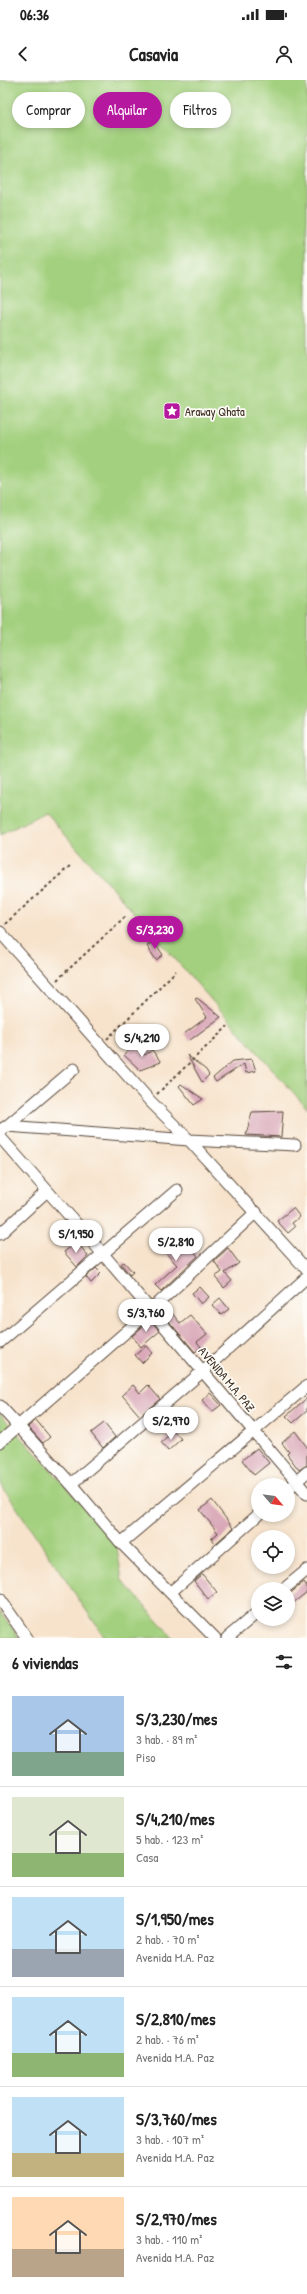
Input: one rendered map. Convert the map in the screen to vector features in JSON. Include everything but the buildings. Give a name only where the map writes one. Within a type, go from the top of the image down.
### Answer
[{"type":"street","points":[[0,932],[150,1101],[189,1140],[256,1212],[307,1270]]},
{"type":"street","points":[[4,1128],[74,1070]]},
{"type":"street","points":[[4,1128],[295,1145]]},
{"type":"street","name":"AVENIDA M.A. PAZ","points":[[0,1137],[203,1371],[254,1432],[287,1478]]},
{"type":"street","points":[[0,1342],[177,1190]]},
{"type":"street","points":[[0,1234],[47,1191]]},
{"type":"street","points":[[0,1442],[151,1310],[256,1212]]},
{"type":"street","points":[[71,1484],[203,1371],[307,1277]]},
{"type":"street","points":[[121,1543],[307,1386]]},
{"type":"street","points":[[0,1406],[71,1484],[121,1543],[215,1638]]},
{"type":"street","points":[[295,1482],[307,1472]]},
{"type":"street","name":"AVENIDA M.A. PAZ","points":[[295,1487],[307,1494]]},
{"type":"street","points":[[171,1592],[251,1521]]},
{"type":"street","points":[[292,1582],[307,1570]]},
{"type":"street","points":[[0,1599],[26,1638]]},
{"type":"street","points":[[227,1638],[251,1618]]},
{"type":"path","points":[[0,929],[71,865]]},
{"type":"path","points":[[49,987],[127,914]]},
{"type":"path","points":[[101,1045],[176,971]]},
{"type":"path","points":[[150,1101],[228,1026]]},
{"type":"green space","points":[[0,80],[307,80],[307,1108],[45,812],[0,835]]},
{"type":"green space","points":[[0,1414],[116,1541],[122,1580],[173,1638],[105,1638],[0,1483]]},
{"type":"green space","points":[[0,1611],[19,1638],[0,1638]]},
{"type":"place","name":"Araway Qhata","points":[[172,411]]}]
